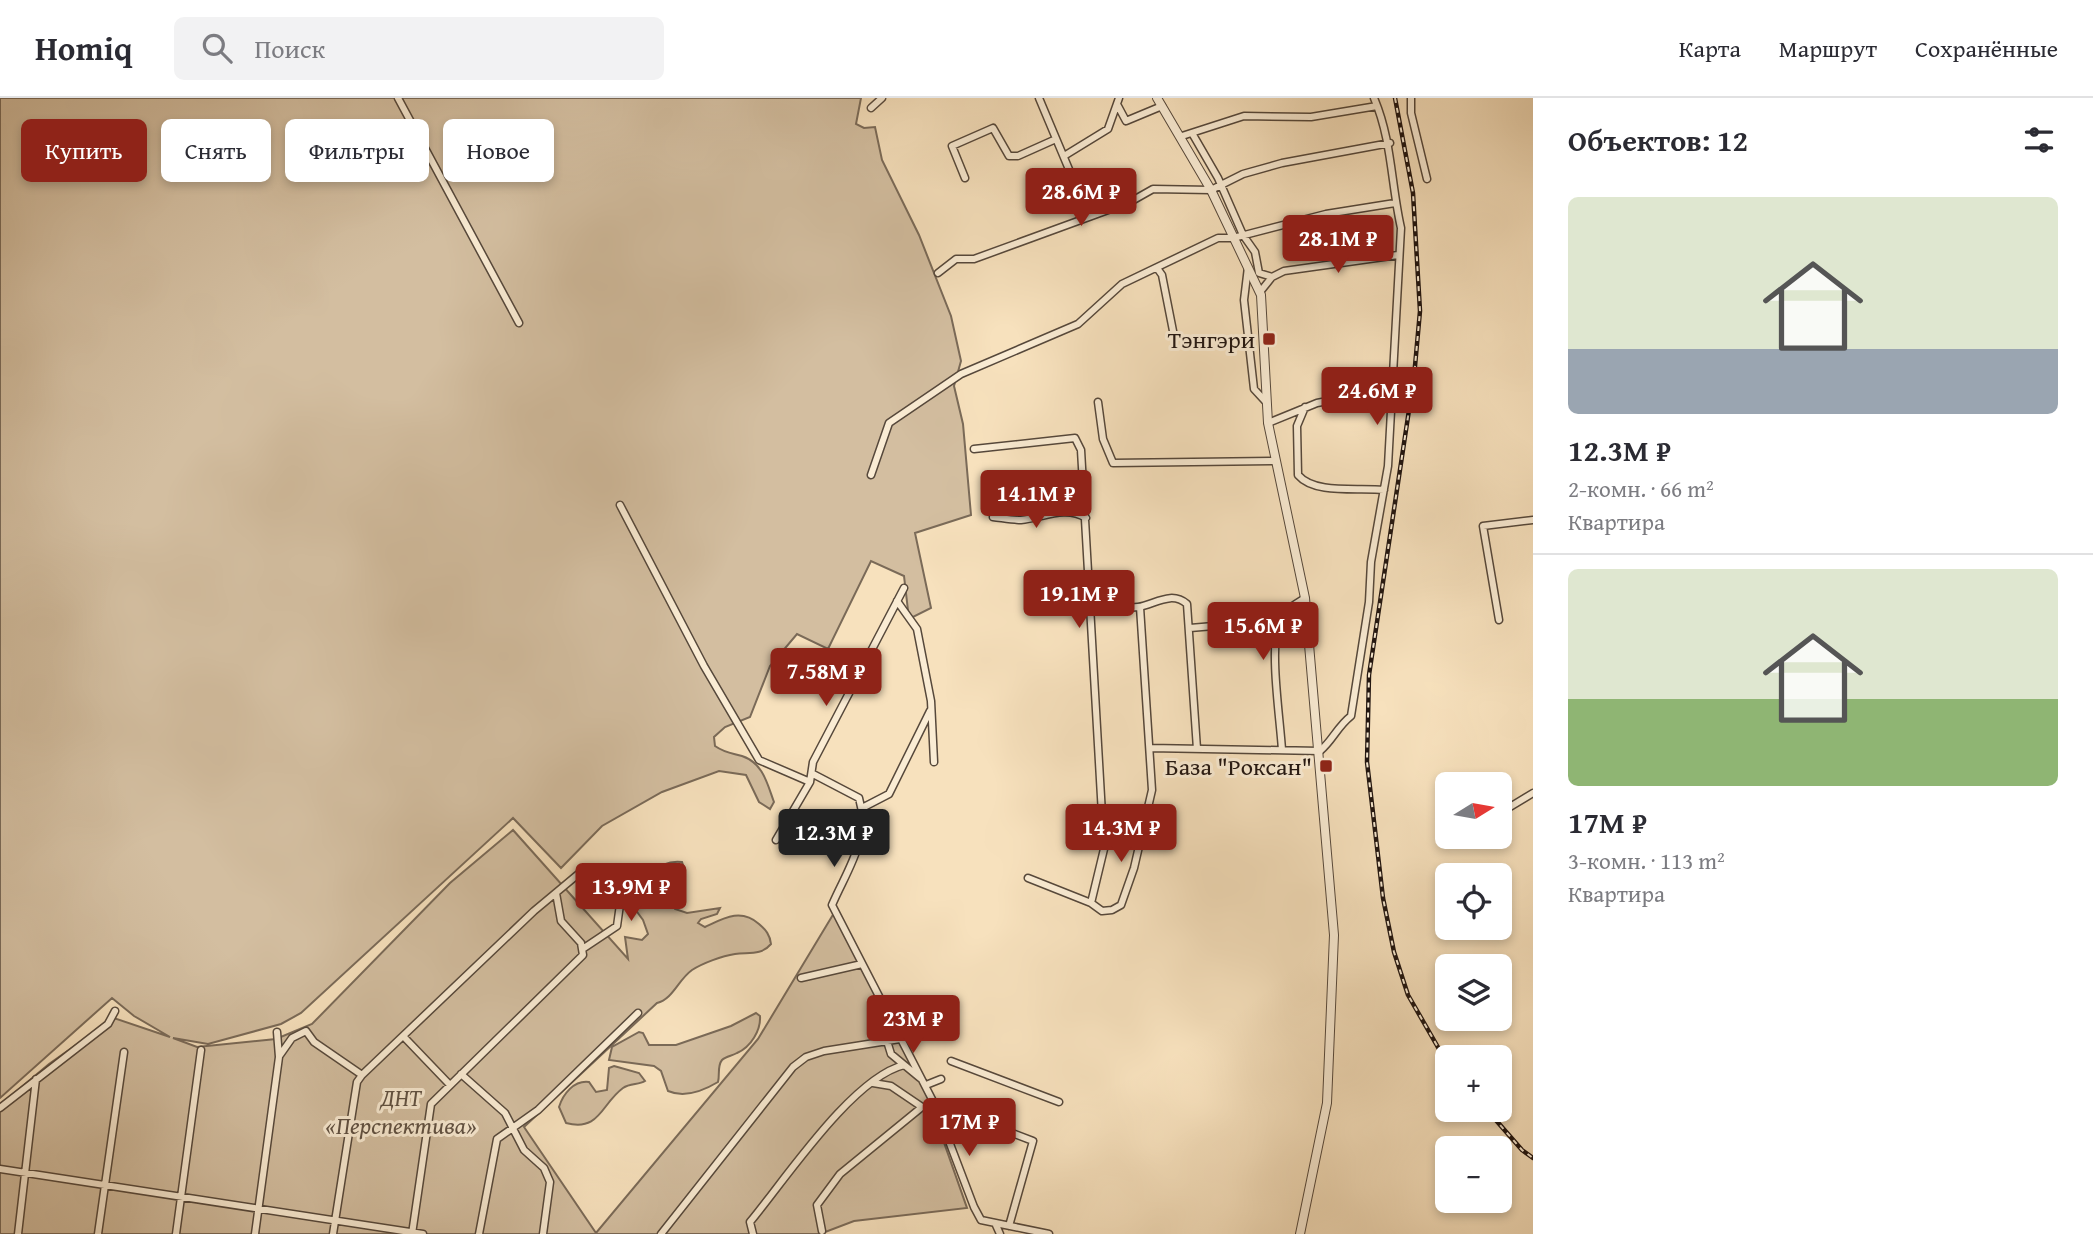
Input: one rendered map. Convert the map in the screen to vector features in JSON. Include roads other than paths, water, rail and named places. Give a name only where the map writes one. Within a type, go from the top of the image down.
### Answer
[{"type":"street","points":[[398,98],[519,323]]},
{"type":"street","points":[[871,107],[882,98]]},
{"type":"street","points":[[1039,98],[1089,217]]},
{"type":"street","points":[[1150,748],[1320,751],[1329,744],[1337,727],[1351,716],[1369,602],[1371,562],[1384,490],[1397,336],[1401,228],[1395,203],[1390,143],[1374,98]]},
{"type":"street","points":[[1413,98],[1411,113],[1427,179]]},
{"type":"street","points":[[1064,156],[1108,129],[1118,102]]},
{"type":"street","points":[[1118,102],[1126,121],[1160,102],[1211,190],[1260,292],[1264,312],[1268,423],[1305,598],[1334,927],[1330,1060],[1325,1114],[1300,1234]]},
{"type":"street","points":[[1182,136],[1244,116],[1311,117],[1377,106]]},
{"type":"street","points":[[965,178],[952,146],[993,128],[1009,156],[1018,156],[1056,139]]},
{"type":"street","points":[[1192,133],[1243,235],[1255,251],[1259,273],[1272,277],[1343,260],[1398,254]]},
{"type":"street","points":[[938,273],[956,260],[974,258],[1130,202],[1153,190],[1211,190],[1282,163],[1390,143]]},
{"type":"street","points":[[871,475],[889,423],[961,374],[1078,324],[1122,284],[1218,238],[1233,238],[1326,214],[1395,203]]},
{"type":"street","points":[[1248,267],[1244,300],[1254,389],[1266,402]]},
{"type":"street","points":[[1157,268],[1162,275],[1174,336]]},
{"type":"street","points":[[1260,292],[1272,277]]},
{"type":"street","points":[[1268,423],[1305,407],[1359,395]]},
{"type":"street","points":[[1098,401],[1103,439],[1114,463],[1275,461]]},
{"type":"street","points":[[1305,407],[1297,426],[1297,475],[1303,481],[1326,487],[1384,490]]},
{"type":"street","points":[[1281,418],[1297,426]]},
{"type":"street","points":[[974,449],[1075,438],[1082,450],[1085,551],[1091,607],[1104,849],[1091,902]]},
{"type":"street","points":[[620,505],[704,666],[729,702],[759,760],[810,782]]},
{"type":"street","points":[[993,517],[1021,520],[1058,512],[1078,513],[1086,518]]},
{"type":"street","points":[[1499,620],[1483,526],[1533,520]]},
{"type":"street","points":[[776,840],[810,782],[813,762],[904,588]]},
{"type":"street","points":[[1282,750],[1276,653],[1278,624],[1286,611],[1305,598]]},
{"type":"street","points":[[1091,607],[1140,607],[1156,600],[1182,600],[1189,610],[1197,749]]},
{"type":"street","points":[[897,601],[917,629],[931,709],[934,762]]},
{"type":"street","points":[[1028,878],[1091,902],[1102,911],[1121,905],[1152,790],[1140,607]]},
{"type":"street","points":[[1190,628],[1261,622],[1278,624]]},
{"type":"street","points":[[862,808],[888,794],[931,709]]},
{"type":"street","points":[[813,774],[859,798],[864,824],[857,856],[832,905],[936,1107],[974,1207],[981,1220],[1049,1234]]},
{"type":"street","points":[[1512,806],[1533,793]]},
{"type":"street","points":[[584,948],[617,926],[622,890],[617,869]]},
{"type":"street","points":[[333,1234],[357,1082],[556,892],[582,871]]},
{"type":"street","points":[[412,1233],[431,1104],[583,955],[584,948],[561,920],[557,910],[556,892]]},
{"type":"street","points":[[801,978],[862,964]]},
{"type":"street","points":[[0,1108],[108,1024],[115,1011]]},
{"type":"street","points":[[479,1234],[494,1144],[538,1110],[638,1013]]},
{"type":"street","points":[[279,1057],[292,1038],[306,1031],[314,1042],[362,1075]]},
{"type":"street","points":[[254,1234],[279,1057],[277,1032]]},
{"type":"street","points":[[404,1037],[450,1085]]},
{"type":"street","points":[[661,1234],[800,1062],[824,1051],[900,1039]]},
{"type":"street","points":[[887,1041],[891,1054],[924,1083]]},
{"type":"street","points":[[177,1234],[201,1050]]},
{"type":"street","points":[[98,1234],[124,1052]]},
{"type":"street","points":[[951,1061],[1059,1102]]},
{"type":"street","points":[[753,1234],[750,1222],[840,1112],[860,1090],[889,1070],[904,1065]]},
{"type":"street","points":[[461,1074],[505,1113],[524,1150],[544,1168],[550,1182],[543,1234]]},
{"type":"street","points":[[18,1234],[36,1079]]},
{"type":"street","points":[[924,1083],[941,1079]]},
{"type":"street","points":[[873,1083],[891,1086],[922,1107],[936,1107]]},
{"type":"street","points":[[822,1231],[817,1205],[841,1174],[922,1107]]},
{"type":"street","points":[[940,1117],[952,1110],[1033,1141],[1009,1226]]},
{"type":"street","points":[[0,1169],[181,1199],[423,1234]]},
{"type":"street","points":[[995,1223],[1000,1234]]},
{"type":"railway","points":[[1395,98],[1413,193],[1420,311],[1414,377],[1369,675],[1367,762],[1383,898],[1394,952],[1408,995],[1437,1045]]},
{"type":"railway","points":[[1498,1122],[1522,1150],[1533,1158]]},
{"type":"place","name":"Тэнгэри","points":[[1269,339]]},
{"type":"place","name":"База \"Роксан\"","points":[[1326,766]]},
{"type":"park label","name":"ДНТ «Перспектива»","points":[[401,1111]]}]
